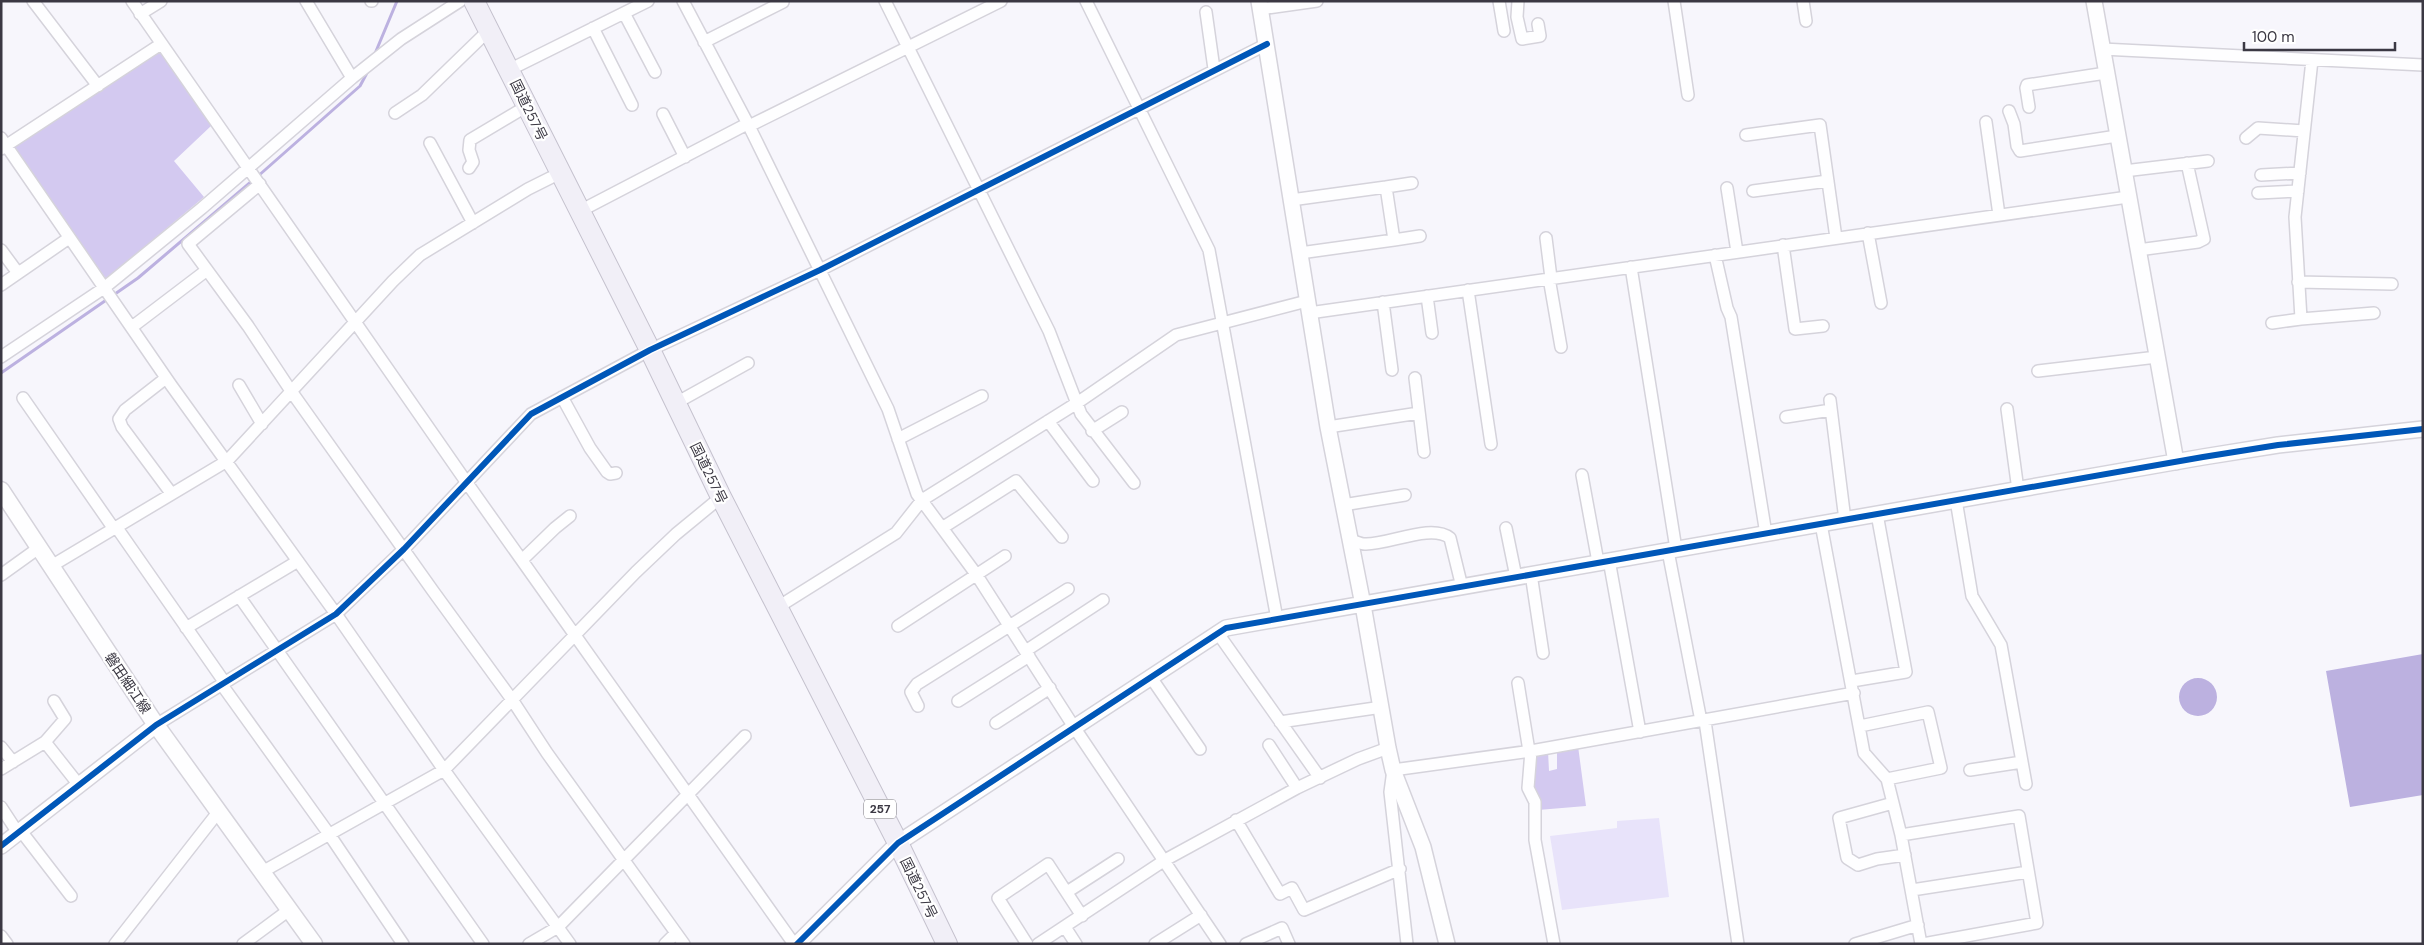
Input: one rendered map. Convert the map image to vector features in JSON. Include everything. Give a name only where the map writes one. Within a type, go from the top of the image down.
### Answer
[{"type":"highway","name":"国道257号","points":[[474,1],[676,402],[720,497],[778,607],[947,944]]},
{"type":"main road","name":"磐田細江線","points":[[1,490],[53,565],[156,725],[314,944]]},
{"type":"street","points":[[33,1],[98,86]]},
{"type":"street","points":[[132,1],[467,483],[795,944],[898,844],[1216,632],[1226,628],[2278,445],[2423,429]]},
{"type":"street","points":[[140,14],[161,1]]},
{"type":"street","points":[[306,1],[357,74]]},
{"type":"street","points":[[1,357],[104,288],[247,169],[382,52],[460,1]]},
{"type":"street","points":[[509,70],[648,1]]},
{"type":"street","points":[[683,1],[748,125],[888,409],[917,494],[976,574],[1074,727],[1220,944]]},
{"type":"street","points":[[885,1],[1050,331],[1080,414],[1134,483]]},
{"type":"street","points":[[580,212],[748,125],[1002,1]]},
{"type":"street","points":[[1086,1],[1209,250],[1277,619]]},
{"type":"street","points":[[1317,1],[1260,5],[1328,427],[1363,604],[1388,748],[1393,770],[1423,846],[1447,944]]},
{"type":"street","points":[[1499,1],[1504,31]]},
{"type":"street","points":[[1518,1],[1517,17],[1522,38],[1540,36],[1538,24]]},
{"type":"street","points":[[1674,1],[1688,95]]},
{"type":"street","points":[[1803,1],[1806,21]]},
{"type":"street","points":[[2094,1],[2176,462]]},
{"type":"street","points":[[704,42],[783,2]]},
{"type":"street","points":[[1206,12],[1214,69]]},
{"type":"street","points":[[624,13],[655,72]]},
{"type":"street","points":[[593,28],[632,105]]},
{"type":"street","points":[[395,113],[422,95],[489,30]]},
{"type":"street","points":[[161,44],[98,86],[3,144],[166,378],[570,944]]},
{"type":"street","points":[[1,846],[156,725],[336,614],[404,549],[531,414],[650,350],[820,270],[1214,69],[1267,44]]},
{"type":"street","points":[[2102,50],[2423,65]]},
{"type":"street","points":[[2301,319],[2295,217],[2312,60]]},
{"type":"street","points":[[2029,107],[2027,85],[2106,73]]},
{"type":"street","points":[[469,168],[473,162],[469,150],[470,140],[527,106]]},
{"type":"street","points":[[2009,111],[2020,151],[2118,136]]},
{"type":"street","points":[[663,114],[685,157]]},
{"type":"street","points":[[1986,122],[1999,215]]},
{"type":"street","points":[[1746,135],[1820,125],[1836,238]]},
{"type":"street","points":[[2246,138],[2258,128],[2304,131]]},
{"type":"street","points":[[430,142],[473,223]]},
{"type":"street","points":[[2124,171],[2208,160]]},
{"type":"street","points":[[2138,250],[2198,242],[2204,239],[2187,163]]},
{"type":"street","points":[[53,565],[227,461],[356,321],[420,255],[528,189],[560,173]]},
{"type":"street","points":[[2261,175],[2300,174]]},
{"type":"street","points":[[1753,191],[1828,181]]},
{"type":"street","points":[[1291,200],[1412,183]]},
{"type":"street","points":[[260,184],[188,244],[271,358],[291,392],[513,701],[547,753],[684,944]]},
{"type":"street","points":[[1386,187],[1394,240]]},
{"type":"street","points":[[1727,188],[1737,252]]},
{"type":"street","points":[[2258,194],[2298,191]]},
{"type":"street","points":[[778,607],[896,533],[922,500],[1076,403],[1176,335],[1222,322],[1308,307],[1383,302],[2128,197]]},
{"type":"street","points":[[1868,233],[1881,302]]},
{"type":"street","points":[[1300,253],[1420,236]]},
{"type":"street","points":[[1,285],[69,238]]},
{"type":"street","points":[[1546,238],[1561,347]]},
{"type":"street","points":[[1783,245],[1795,329],[1823,326]]},
{"type":"street","points":[[1,250],[18,273]]},
{"type":"street","points":[[1715,255],[1733,326],[1766,534]]},
{"type":"street","points":[[1631,267],[1672,550],[1703,721],[1738,944]]},
{"type":"street","points":[[132,327],[208,270]]},
{"type":"street","points":[[2298,282],[2392,284]]},
{"type":"street","points":[[1468,290],[1491,444]]},
{"type":"street","points":[[1427,296],[1432,334]]},
{"type":"street","points":[[1383,302],[1392,370]]},
{"type":"street","points":[[2272,323],[2374,313]]},
{"type":"street","points":[[2038,372],[2157,357]]},
{"type":"street","points":[[676,402],[748,363]]},
{"type":"street","points":[[166,378],[125,410],[119,419],[122,427],[171,493]]},
{"type":"street","points":[[1415,378],[1424,452]]},
{"type":"street","points":[[239,384],[262,424]]},
{"type":"street","points":[[898,439],[982,396]]},
{"type":"street","points":[[22,398],[186,628],[403,944]]},
{"type":"street","points":[[562,398],[590,448],[607,472],[616,474]]},
{"type":"street","points":[[1786,417],[1831,405],[1845,520]]},
{"type":"street","points":[[2007,409],[2018,490]]},
{"type":"street","points":[[1092,431],[1122,412]]},
{"type":"street","points":[[1328,427],[1419,413]]},
{"type":"street","points":[[1048,420],[1093,481]]},
{"type":"street","points":[[1582,476],[1604,561],[1640,732]]},
{"type":"street","points":[[942,528],[1016,480],[1062,537]]},
{"type":"street","points":[[1343,505],[1405,495]]},
{"type":"street","points":[[262,872],[444,770],[676,534],[720,497]]},
{"type":"street","points":[[1956,500],[1972,596],[2001,645],[2026,784]]},
{"type":"street","points":[[1393,770],[1530,751],[1703,721],[1853,687],[1906,672],[1877,514]]},
{"type":"street","points":[[522,560],[570,516]]},
{"type":"street","points":[[1821,524],[1864,753],[1887,779],[1901,835],[1922,944],[2037,923],[2019,816],[1901,835]]},
{"type":"street","points":[[1506,528],[1524,575],[1543,653]]},
{"type":"street","points":[[1350,540],[1364,544],[1432,533],[1447,536],[1450,538],[1462,586]]},
{"type":"street","points":[[1,575],[40,547]]},
{"type":"street","points":[[898,626],[1005,556]]},
{"type":"street","points":[[186,628],[298,561]]},
{"type":"street","points":[[918,706],[911,692],[913,688],[1009,624],[1068,589]]},
{"type":"street","points":[[239,596],[483,944]]},
{"type":"street","points":[[958,701],[1103,600]]},
{"type":"street","points":[[1216,632],[1320,778]]},
{"type":"street","points":[[1150,676],[1200,749]]},
{"type":"street","points":[[1518,683],[1530,751],[1528,788],[1535,802],[1535,840],[1554,944]]},
{"type":"street","points":[[996,723],[1050,688]]},
{"type":"street","points":[[1,769],[44,742],[65,719],[54,702]]},
{"type":"street","points":[[1280,722],[1382,707]]},
{"type":"street","points":[[1860,726],[1928,712],[1941,768],[1887,779]]},
{"type":"street","points":[[529,944],[558,927],[623,858],[745,736]]},
{"type":"street","points":[[44,742],[79,785]]},
{"type":"street","points":[[1269,745],[1297,788]]},
{"type":"street","points":[[1,747],[12,762]]},
{"type":"street","points":[[1038,944],[1165,860],[1236,820],[1358,759],[1388,748]]},
{"type":"street","points":[[1970,770],[2022,762]]},
{"type":"street","points":[[1393,770],[1390,792],[1407,944]]},
{"type":"street","points":[[1893,803],[1839,818],[1848,858],[1858,865],[1877,859],[1905,855]]},
{"type":"street","points":[[1,807],[71,896]]},
{"type":"street","points":[[114,944],[219,811]]},
{"type":"street","points":[[1236,820],[1280,894],[1292,888],[1304,910],[1400,868]]},
{"type":"street","points":[[1067,892],[1118,859]]},
{"type":"street","points":[[1027,944],[998,898],[1048,864],[1082,916]]},
{"type":"street","points":[[1912,890],[2028,872]]},
{"type":"street","points":[[243,944],[289,910]]},
{"type":"street","points":[[1155,944],[1202,915]]},
{"type":"street","points":[[1855,944],[1918,925]]},
{"type":"street","points":[[1065,927],[1076,944]]},
{"type":"street","points":[[1246,944],[1282,928],[1289,944]]},
{"type":"street","points":[[665,944],[676,932]]},
{"type":"street","points":[[1,936],[7,944]]},
{"type":"shaded area","points":[[160,49],[211,126],[174,161],[204,197],[106,279],[12,146]]},
{"type":"shaded area","points":[[2423,654],[2423,795],[2350,807],[2326,671]]},
{"type":"shaded area","points":[[2198,678],[2212,683],[2217,697],[2212,711],[2198,716],[2184,711],[2179,697],[2184,683]]},
{"type":"shaded area","points":[[1578,746],[1586,806],[1538,810],[1531,788],[1534,754],[1548,751],[1549,771],[1557,769],[1557,750]]},
{"type":"shaded area","points":[[1659,818],[1669,897],[1562,910],[1550,836],[1617,828],[1617,821]]},
{"type":"waterway","points":[[374,56],[397,1]]},
{"type":"waterway","points":[[257,177],[360,86],[368,71]]},
{"type":"waterway","points":[[1,373],[138,278],[252,181]]},
{"type":"cycle path","points":[[1,846],[156,725],[336,614],[404,549],[531,414],[650,350],[820,270],[1267,44]]},
{"type":"cycle path","points":[[797,944],[898,843],[1226,628],[2203,457],[2278,445],[2423,429]]}]
